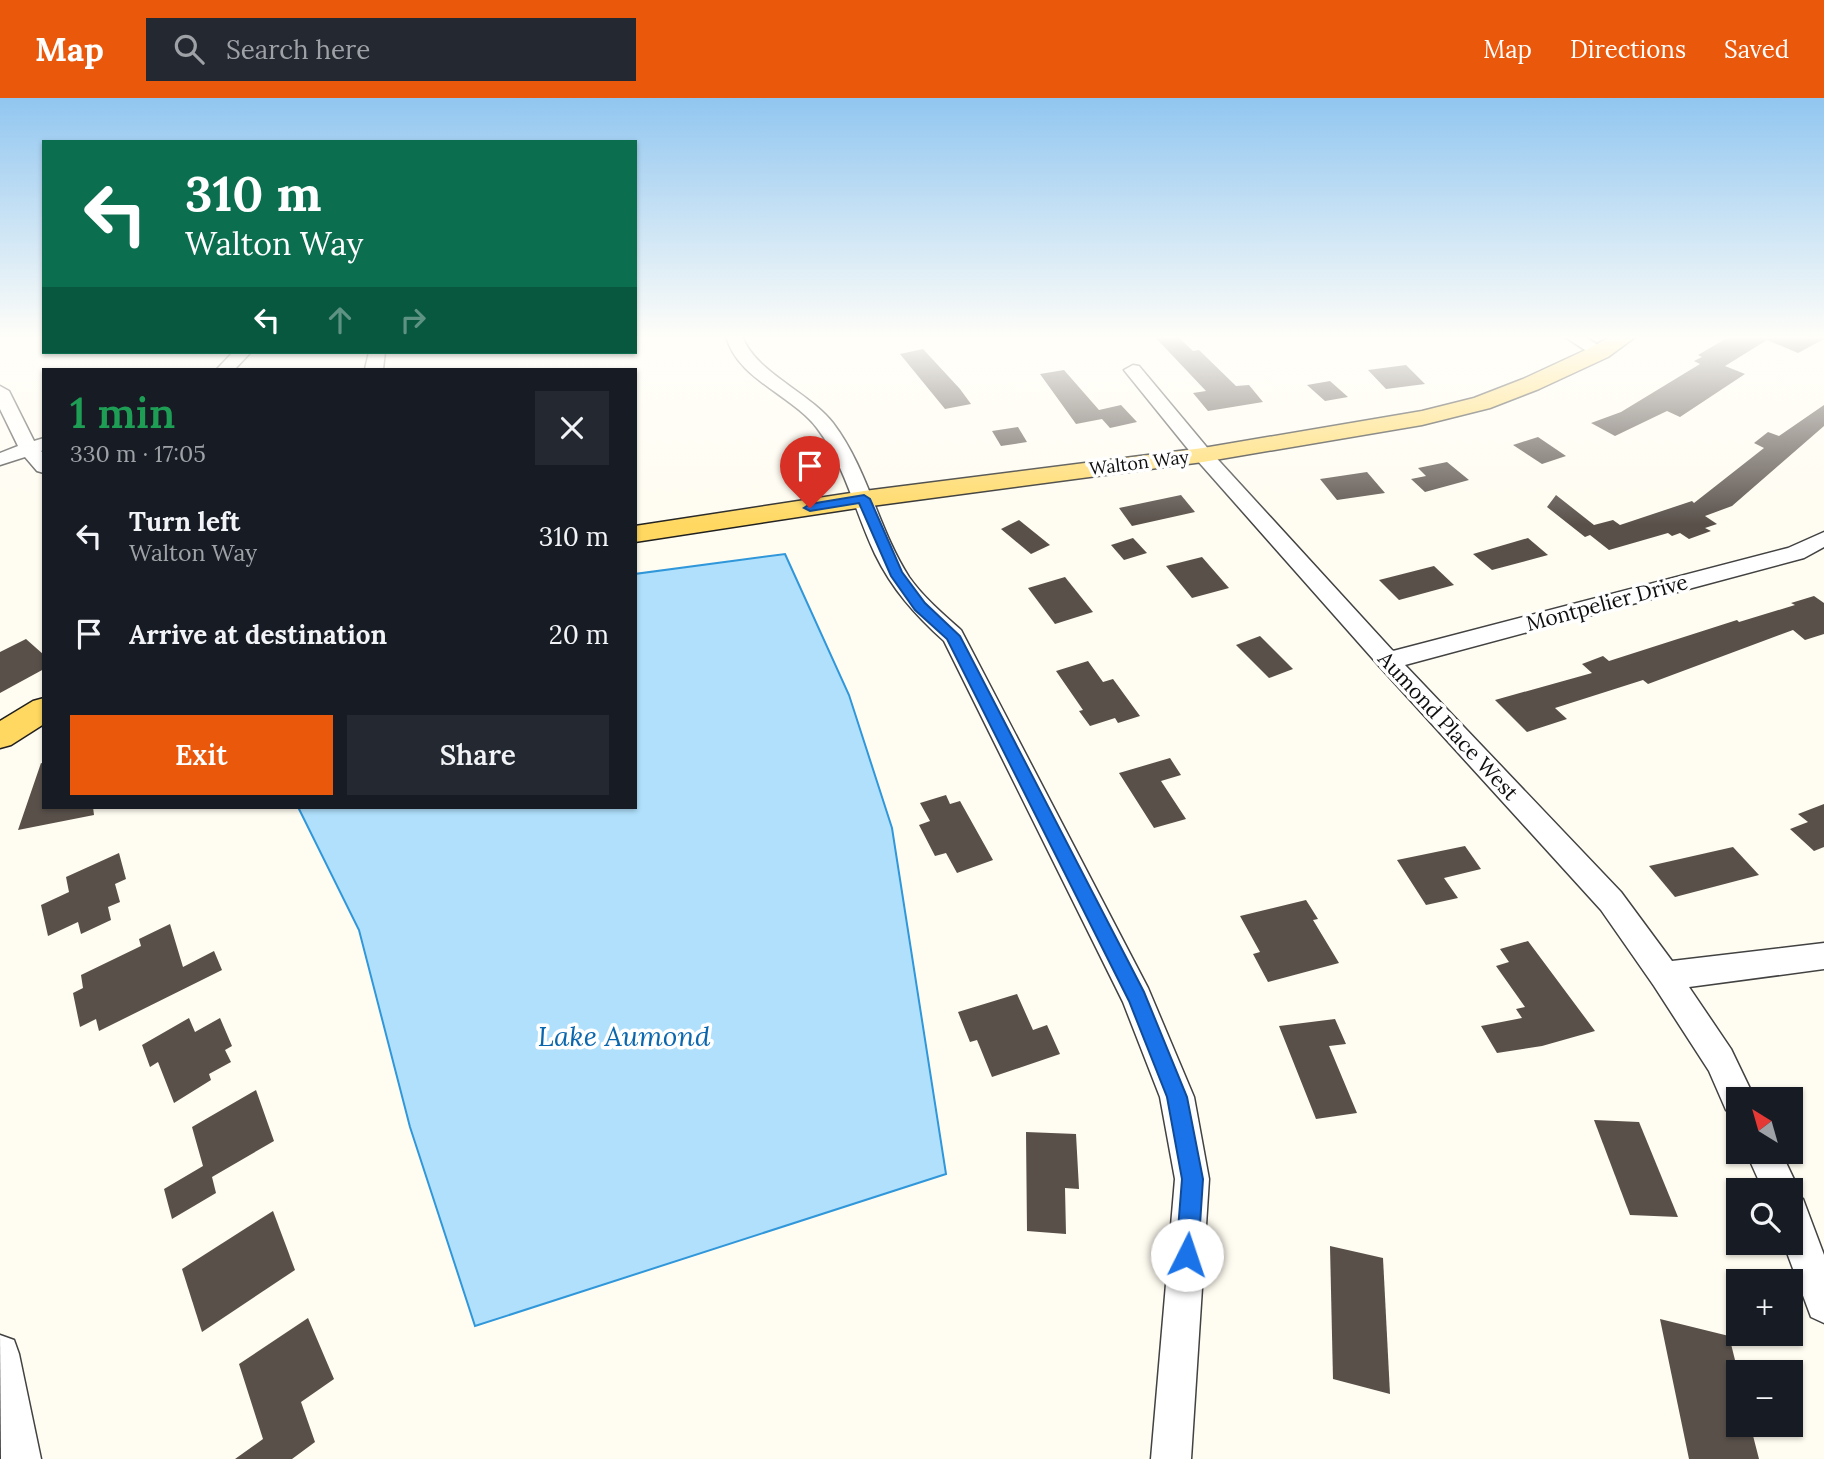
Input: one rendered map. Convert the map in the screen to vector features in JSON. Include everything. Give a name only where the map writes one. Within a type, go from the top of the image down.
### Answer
[{"type":"main road","name":"Walton Way","points":[[637,534],[864,499],[1203,455],[1422,418],[1494,399]]},
{"type":"main road","points":[[0,736],[42,710]]},
{"type":"street","points":[[0,459],[36,447],[5,399]]},
{"type":"street","points":[[797,399],[813,411],[828,432],[864,499],[895,573],[920,606],[953,636],[1137,998],[1177,1097],[1192,1179],[1171,1459]]},
{"type":"street","name":"Aumond Place West","points":[[1156,399],[1203,455],[1388,661],[1611,901],[1665,975],[1720,1060],[1732,1087]]},
{"type":"street","name":"Montpelier Drive","points":[[1388,661],[1796,553],[1824,539]]},
{"type":"street","points":[[1665,975],[1824,956]]},
{"type":"street","points":[[1803,1247],[1824,1304]]},
{"type":"street","points":[[0,1354],[21,1459]]},
{"type":"water","name":"Lake Aumond","points":[[785,554],[849,695],[892,828],[946,1174],[475,1326],[410,1127],[359,930],[299,809],[637,809],[637,574]]},
{"type":"building","points":[[936,399],[967,399],[971,404],[945,409]]},
{"type":"building","points":[[1058,399],[1089,399],[1099,410],[1121,405],[1137,422],[1110,428],[1102,419],[1076,424]]},
{"type":"building","points":[[1198,399],[1260,399],[1263,402],[1208,411]]},
{"type":"building","points":[[1643,399],[1708,399],[1680,417],[1667,411],[1615,436],[1591,423],[1621,412]]},
{"type":"building","points":[[1824,405],[1824,426],[1732,506],[1705,516],[1717,524],[1705,528],[1711,531],[1689,539],[1680,533],[1672,536],[1668,533],[1609,550],[1590,535],[1585,537],[1547,507],[1556,495],[1594,525],[1613,520],[1620,525],[1692,501],[1694,503],[1764,448],[1754,443],[1768,432],[1779,436]]},
{"type":"building","points":[[1018,427],[1027,442],[1001,446],[992,431]]},
{"type":"building","points":[[1538,437],[1566,456],[1542,464],[1513,445]]},
{"type":"building","points":[[1447,462],[1469,480],[1425,492],[1411,479],[1426,476],[1418,468]]},
{"type":"building","points":[[1367,472],[1385,493],[1337,500],[1320,479]]},
{"type":"building","points":[[1181,495],[1195,512],[1132,526],[1119,508]]},
{"type":"building","points":[[1019,520],[1050,545],[1031,554],[1001,529]]},
{"type":"building","points":[[1133,538],[1147,553],[1124,560],[1111,545]]},
{"type":"building","points":[[1528,538],[1548,555],[1492,570],[1473,554]]},
{"type":"building","points":[[1202,557],[1229,588],[1192,598],[1166,566]]},
{"type":"building","points":[[1434,566],[1454,585],[1399,600],[1379,580]]},
{"type":"building","points":[[1065,577],[1093,612],[1055,624],[1028,588]]},
{"type":"building","points":[[1814,596],[1824,603],[1824,634],[1805,640],[1793,630],[1648,684],[1643,680],[1555,708],[1567,719],[1527,732],[1495,700],[1592,673],[1582,664],[1603,656],[1609,661],[1737,620],[1739,622],[1795,605],[1791,603]]},
{"type":"building","points":[[1260,636],[1293,669],[1269,678],[1236,645]]},
{"type":"building","points":[[26,639],[42,653],[42,670],[0,693],[0,652]]},
{"type":"building","points":[[1088,661],[1103,682],[1113,679],[1140,716],[1118,723],[1115,718],[1090,726],[1079,711],[1083,710],[1056,671]]},
{"type":"building","points":[[1170,758],[1181,775],[1161,781],[1186,819],[1154,828],[1119,773]]},
{"type":"building","points":[[41,763],[42,809],[93,809],[94,815],[18,830]]},
{"type":"building","points":[[946,795],[950,804],[960,801],[993,860],[957,873],[946,853],[935,856],[919,825],[930,821],[920,803]]},
{"type":"building","points":[[1824,804],[1824,847],[1814,851],[1790,829],[1808,822],[1798,814]]},
{"type":"building","points":[[1465,846],[1481,869],[1444,878],[1458,898],[1426,905],[1397,860]]},
{"type":"building","points":[[1733,847],[1759,875],[1675,897],[1649,866]]},
{"type":"building","points":[[119,853],[126,879],[115,884],[120,902],[108,907],[111,920],[81,934],[78,922],[48,936],[41,905],[69,892],[66,877]]},
{"type":"building","points":[[1306,900],[1318,919],[1313,920],[1339,963],[1268,982],[1253,954],[1260,952],[1240,916]]},
{"type":"building","points":[[170,924],[183,967],[214,951],[222,970],[99,1031],[96,1019],[80,1027],[73,993],[83,988],[81,975],[141,946],[139,939]]},
{"type":"building","points":[[1528,941],[1595,1031],[1542,1046],[1497,1053],[1481,1026],[1522,1018],[1516,1009],[1525,1007],[1496,966],[1509,962],[1500,949]]},
{"type":"building","points":[[1017,994],[1033,1030],[1047,1025],[1060,1054],[992,1077],[977,1040],[970,1042],[958,1012]]},
{"type":"building","points":[[189,1018],[195,1032],[220,1018],[232,1046],[225,1050],[231,1062],[209,1074],[211,1080],[174,1103],[158,1062],[150,1067],[142,1045]]},
{"type":"building","points":[[1335,1019],[1346,1044],[1329,1046],[1357,1113],[1316,1119],[1279,1026]]},
{"type":"building","points":[[256,1090],[274,1141],[212,1177],[216,1193],[172,1219],[164,1189],[203,1166],[192,1127]]},
{"type":"building","points":[[1594,1120],[1639,1122],[1678,1217],[1630,1215]]},
{"type":"building","points":[[1026,1132],[1076,1134],[1079,1189],[1065,1188],[1066,1234],[1027,1231]]},
{"type":"building","points":[[273,1211],[295,1270],[202,1332],[182,1269]]},
{"type":"building","points":[[1330,1246],[1383,1258],[1390,1394],[1333,1379]]},
{"type":"building","points":[[308,1318],[334,1379],[301,1402],[315,1442],[292,1459],[235,1459],[263,1439],[239,1364]]},
{"type":"building","points":[[1660,1319],[1726,1335],[1726,1346],[1732,1346],[1735,1360],[1726,1360],[1726,1437],[1753,1437],[1759,1459],[1689,1459]]},
{"type":"route","points":[[810,508],[864,499],[895,573],[920,606],[953,636],[1137,998],[1177,1097],[1192,1179],[1187,1255]]}]
